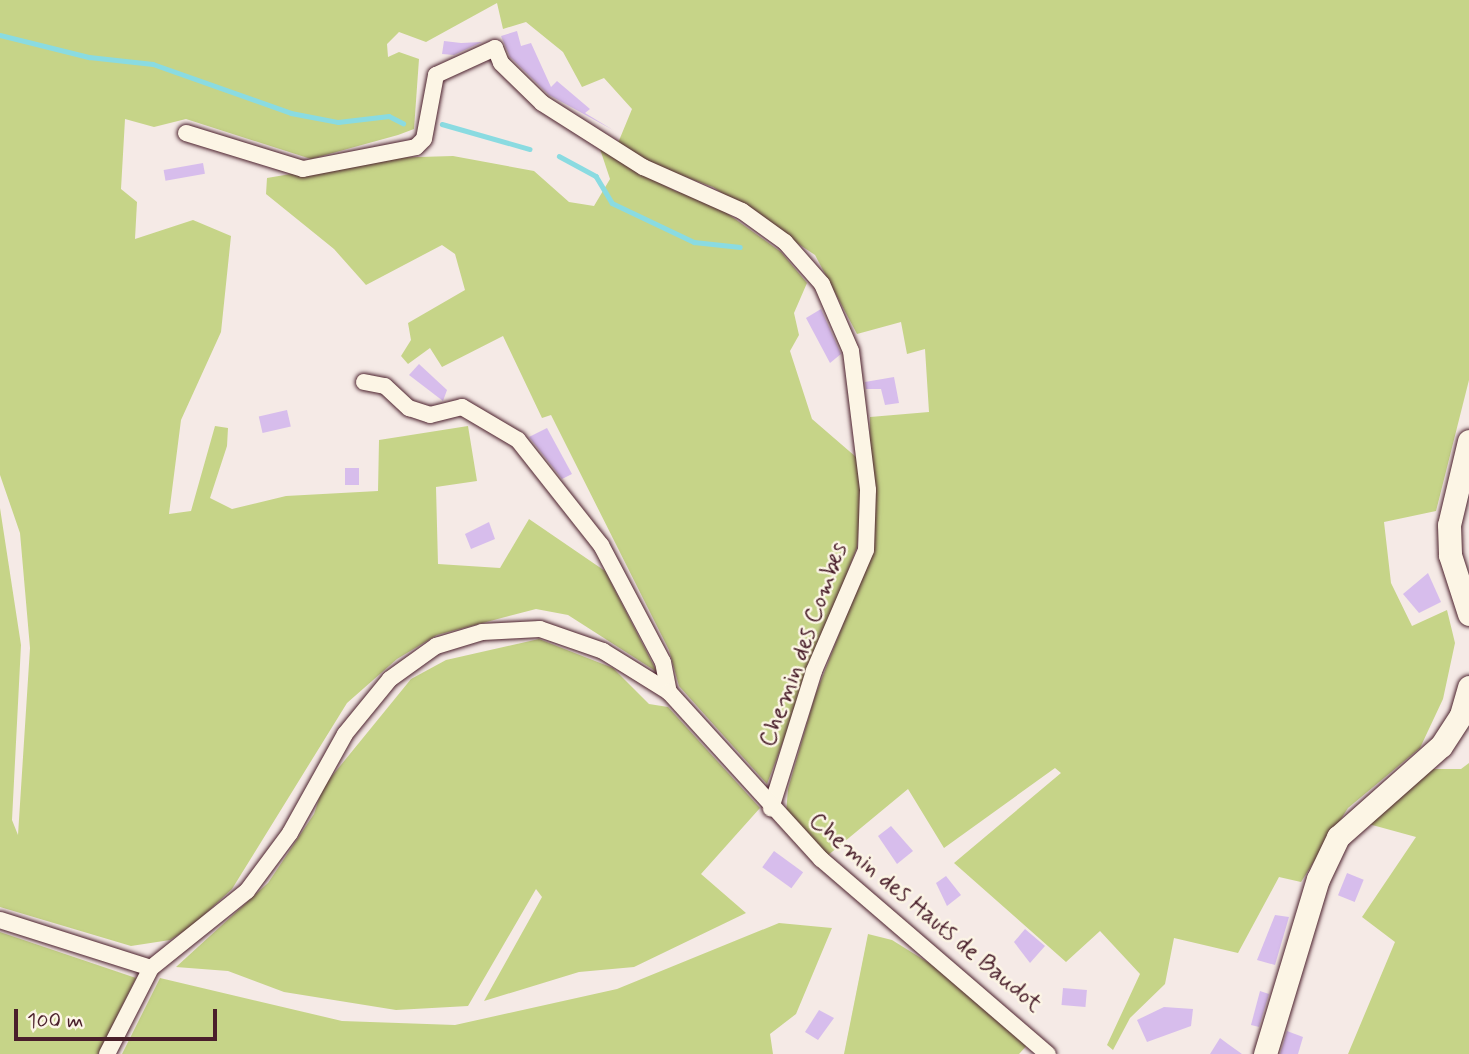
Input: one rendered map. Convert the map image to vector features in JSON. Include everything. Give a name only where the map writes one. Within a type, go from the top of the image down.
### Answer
[{"type":"street","name":"Chemin des Combes","points":[[186,133],[303,169],[416,147],[424,139],[436,75],[495,48],[525,90],[610,149],[711,194],[785,242],[839,314],[851,351],[868,490],[866,550],[814,671],[771,808]]},
{"type":"street","points":[[364,382],[385,386],[409,408],[430,415],[461,407],[518,440],[601,545],[658,650],[669,692]]},
{"type":"street","points":[[1469,441],[1450,514],[1450,555],[1469,614]]},
{"type":"street","points":[[107,1054],[151,968],[247,891],[290,833],[345,734],[412,659],[482,632],[540,629],[603,651],[669,692]]},
{"type":"street","points":[[1265,1054],[1318,879],[1338,837],[1441,746],[1461,715],[1469,687]]},
{"type":"street","name":"Chemin des Hauts de Baudot","points":[[669,692],[771,808],[1048,1054]]},
{"type":"street","points":[[0,920],[151,968]]},
{"type":"green space","points":[[0,0],[1469,0],[1469,380],[1436,511],[1384,522],[1391,583],[1412,626],[1447,610],[1455,643],[1443,699],[1420,748],[1348,808],[1301,882],[1279,877],[1238,953],[1174,938],[1165,984],[1130,1018],[1113,1050],[1107,1045],[1140,974],[1100,931],[1066,962],[954,863],[1061,773],[1055,768],[944,848],[908,789],[827,856],[786,814],[788,789],[815,696],[869,558],[870,417],[929,412],[925,349],[907,354],[901,322],[857,334],[815,255],[713,187],[644,162],[618,143],[632,109],[604,78],[582,87],[563,52],[526,22],[503,29],[497,3],[426,42],[399,32],[387,44],[388,57],[399,52],[419,59],[414,129],[398,135],[311,159],[186,119],[154,127],[125,119],[121,189],[137,202],[135,239],[193,220],[231,236],[221,332],[181,420],[169,514],[191,511],[215,426],[228,428],[227,446],[210,498],[232,509],[286,496],[378,491],[379,440],[468,426],[477,481],[436,487],[438,564],[500,568],[529,519],[605,571],[657,672],[568,615],[536,609],[437,635],[397,659],[347,703],[232,889],[191,927],[170,940],[131,946],[0,907],[0,508],[21,645],[12,820],[18,835],[30,648],[20,533],[0,475]]},
{"type":"green space","points":[[600,149],[675,191],[710,201],[781,252],[807,283],[794,313],[799,335],[790,351],[812,419],[856,457],[863,493],[857,547],[767,784],[679,686],[669,650],[551,415],[542,418],[503,336],[442,367],[430,348],[408,364],[401,356],[411,340],[408,323],[465,290],[455,254],[442,245],[366,285],[334,249],[266,194],[267,178],[385,158],[453,156],[534,171],[569,202],[594,206],[610,179]]},
{"type":"green space","points":[[539,639],[613,668],[649,704],[668,707],[760,808],[701,874],[746,913],[634,967],[579,972],[484,1001],[542,897],[536,889],[468,1006],[396,1010],[284,992],[228,971],[176,967],[268,883],[314,814],[323,787],[411,679],[446,660]]},
{"type":"green space","points":[[1469,763],[1469,1054],[1348,1054],[1395,942],[1362,917],[1416,837],[1365,823],[1433,769],[1461,769]]},
{"type":"green space","points":[[779,923],[832,928],[796,1014],[770,1034],[773,1054],[122,1054],[160,978],[342,1021],[455,1025],[617,989]]},
{"type":"green space","points":[[0,932],[136,978],[98,1054],[0,1054]]},
{"type":"green space","points":[[868,934],[892,940],[937,968],[1031,1041],[1019,1054],[844,1054]]},
{"type":"building","points":[[517,31],[521,46],[531,43],[551,87],[557,81],[590,109],[585,113],[613,130],[549,95],[510,57],[501,36]]},
{"type":"building","points":[[444,41],[482,42],[454,55],[442,54]]},
{"type":"building","points":[[203,163],[205,174],[166,181],[164,170]]},
{"type":"building","points":[[821,309],[841,354],[830,363],[806,318]]},
{"type":"building","points":[[419,364],[447,390],[443,401],[409,375]]},
{"type":"building","points":[[894,377],[899,403],[885,405],[881,389],[866,389],[865,382]]},
{"type":"building","points":[[287,410],[291,427],[263,433],[259,417]]},
{"type":"building","points":[[547,428],[572,474],[562,479],[529,437]]},
{"type":"building","points":[[345,468],[359,468],[359,485],[345,485]]},
{"type":"building","points":[[489,522],[495,539],[471,549],[465,534]]},
{"type":"building","points":[[1428,573],[1441,602],[1419,613],[1403,594]]},
{"type":"building","points":[[891,826],[913,851],[897,864],[878,836]]},
{"type":"building","points":[[774,851],[803,872],[791,888],[762,867]]},
{"type":"building","points":[[1347,873],[1364,880],[1355,902],[1338,895]]},
{"type":"building","points":[[946,876],[961,895],[947,906],[936,883]]},
{"type":"building","points":[[1275,915],[1289,917],[1275,965],[1257,960]]},
{"type":"building","points":[[1025,929],[1045,946],[1030,963],[1014,942]]},
{"type":"building","points":[[1063,988],[1087,990],[1085,1007],[1062,1005]]},
{"type":"building","points":[[1260,991],[1269,994],[1259,1027],[1251,1025]]},
{"type":"building","points":[[1164,1007],[1193,1009],[1191,1026],[1147,1042],[1137,1020]]},
{"type":"building","points":[[819,1010],[834,1018],[818,1040],[805,1032]]},
{"type":"building","points":[[1287,1031],[1303,1037],[1298,1054],[1280,1054]]},
{"type":"building","points":[[1220,1038],[1228,1044],[1242,1054],[1210,1054]]},
{"type":"waterway","points":[[0,35],[89,57],[153,64],[291,113],[338,122],[389,116],[403,123]]},
{"type":"waterway","points":[[442,124],[530,149]]},
{"type":"waterway","points":[[559,156],[596,176],[612,203],[694,242],[740,247]]}]
